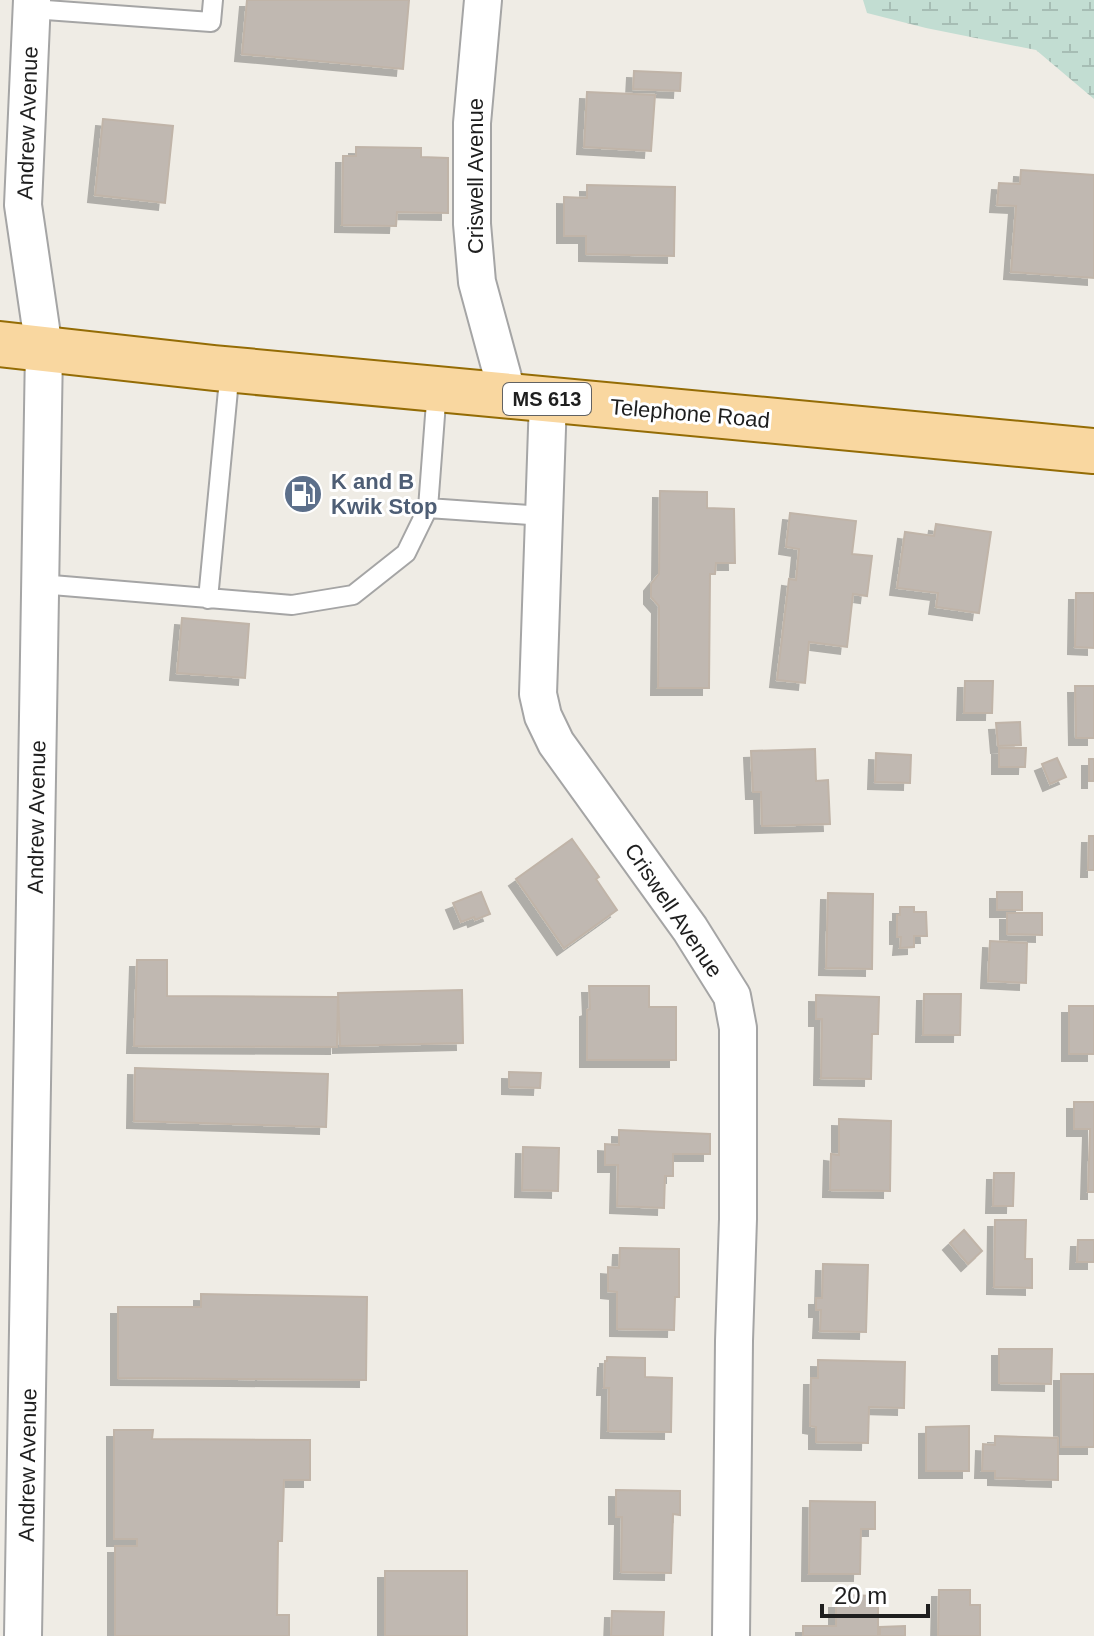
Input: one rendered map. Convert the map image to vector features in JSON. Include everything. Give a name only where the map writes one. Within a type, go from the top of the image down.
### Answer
[{"type":"main road","name":"Telephone Road","points":[[0,344],[230,369],[1094,451]]},
{"type":"street","name":"Criswell Avenue","points":[[483,0],[472,123],[472,224],[477,282],[528,398],[544,516],[538,694],[543,716],[556,743],[690,929],[732,996],[738,1028],[731,1636]]},
{"type":"street","name":"Andrew Avenue","points":[[23,1636],[44,349],[23,205],[32,4]]},
{"type":"street","points":[[0,247],[23,205]]},
{"type":"lane","points":[[32,4],[211,22],[213,0]]},
{"type":"lane","points":[[208,599],[230,369]]},
{"type":"lane","points":[[40,584],[292,605],[353,595],[406,553],[428,508],[437,389]]},
{"type":"lane","points":[[428,508],[544,516]]},
{"type":"green space","points":[[863,0],[1094,0],[1094,99],[1036,50],[867,13]]},
{"type":"building","points":[[247,0],[409,0],[403,69],[242,54]]},
{"type":"building","points":[[634,71],[681,73],[680,91],[633,89]]},
{"type":"building","points":[[587,92],[655,95],[651,151],[584,147]]},
{"type":"building","points":[[103,119],[173,126],[165,203],[95,195]]},
{"type":"building","points":[[356,147],[421,148],[421,157],[448,158],[448,213],[397,212],[396,226],[342,225],[343,156],[356,156]]},
{"type":"building","points":[[1021,170],[1094,175],[1094,278],[1011,272],[1016,206],[997,205],[999,183],[1020,184]]},
{"type":"building","points":[[587,185],[675,187],[674,256],[586,254],[586,236],[564,236],[564,197],[587,198]]},
{"type":"building","points":[[660,491],[707,492],[707,508],[734,509],[735,563],[716,563],[715,574],[710,574],[709,688],[658,688],[659,606],[651,597],[651,584],[659,574]]},
{"type":"building","points":[[790,513],[856,521],[852,554],[872,556],[867,596],[853,594],[847,647],[809,642],[805,683],[777,680],[789,579],[796,580],[799,549],[786,547]]},
{"type":"building","points":[[936,524],[991,532],[979,613],[936,607],[938,593],[897,588],[905,532],[934,536]]},
{"type":"building","points":[[1076,593],[1094,593],[1094,648],[1075,647]]},
{"type":"building","points":[[182,618],[249,624],[245,678],[177,673]]},
{"type":"building","points":[[965,681],[993,681],[992,713],[964,713]]},
{"type":"building","points":[[1075,686],[1094,686],[1094,738],[1076,738]]},
{"type":"building","points":[[1020,722],[1021,745],[998,746],[996,723]]},
{"type":"building","points":[[999,748],[1026,748],[1025,767],[999,767]]},
{"type":"building","points":[[815,749],[816,781],[828,780],[830,824],[762,826],[761,792],[753,792],[751,751]]},
{"type":"building","points":[[876,753],[911,755],[910,783],[875,782]]},
{"type":"building","points":[[1057,758],[1066,777],[1050,784],[1042,764]]},
{"type":"building","points":[[1089,759],[1094,759],[1094,781],[1089,781]]},
{"type":"building","points":[[1089,836],[1094,836],[1094,870],[1088,870]]},
{"type":"building","points":[[572,839],[599,877],[596,879],[617,910],[564,948],[516,879]]},
{"type":"building","points":[[481,892],[490,914],[461,922],[453,903]]},
{"type":"building","points":[[997,892],[1022,892],[1022,910],[997,910]]},
{"type":"building","points":[[828,893],[873,894],[872,969],[826,968]]},
{"type":"building","points":[[900,907],[914,907],[914,912],[926,912],[927,936],[914,936],[914,947],[900,948],[897,915],[900,915]]},
{"type":"building","points":[[1007,913],[1042,913],[1042,935],[1007,934]]},
{"type":"building","points":[[990,941],[1027,943],[1026,983],[988,981]]},
{"type":"building","points":[[137,960],[167,960],[167,996],[338,997],[337,1047],[134,1046]]},
{"type":"building","points":[[589,986],[649,986],[649,1007],[676,1007],[676,1060],[587,1060]]},
{"type":"building","points":[[462,990],[463,1043],[340,1046],[338,993]]},
{"type":"building","points":[[924,994],[961,994],[960,1035],[923,1035]]},
{"type":"building","points":[[816,995],[879,997],[878,1034],[872,1034],[871,1079],[821,1078],[822,1019],[816,1019]]},
{"type":"building","points":[[1069,1006],[1094,1006],[1094,1054],[1069,1054]]},
{"type":"building","points":[[135,1068],[328,1074],[326,1127],[134,1121]]},
{"type":"building","points":[[509,1072],[541,1073],[540,1088],[509,1087]]},
{"type":"building","points":[[1074,1102],[1094,1102],[1094,1192],[1088,1192],[1090,1129],[1074,1129]]},
{"type":"building","points":[[839,1119],[891,1121],[890,1191],[830,1190],[831,1154],[839,1155]]},
{"type":"building","points":[[619,1130],[710,1134],[710,1154],[673,1154],[673,1176],[665,1176],[664,1208],[617,1206],[618,1165],[605,1165],[605,1144],[619,1145]]},
{"type":"building","points":[[523,1147],[559,1148],[558,1191],[522,1190]]},
{"type":"building","points":[[994,1173],[1014,1173],[1013,1206],[993,1206]]},
{"type":"building","points":[[995,1220],[1026,1220],[1025,1259],[1032,1259],[1032,1288],[994,1287]]},
{"type":"building","points":[[964,1230],[982,1251],[968,1264],[950,1243]]},
{"type":"building","points":[[1078,1240],[1094,1240],[1094,1262],[1077,1262]]},
{"type":"building","points":[[620,1248],[679,1249],[679,1297],[675,1297],[674,1330],[617,1329],[617,1292],[608,1291],[608,1267],[619,1268]]},
{"type":"building","points":[[823,1264],[868,1265],[866,1332],[820,1331],[821,1310],[816,1310],[816,1298],[822,1298]]},
{"type":"building","points":[[201,1294],[367,1297],[366,1380],[118,1378],[118,1307],[201,1307]]},
{"type":"building","points":[[999,1349],[1052,1349],[1051,1384],[999,1383]]},
{"type":"building","points":[[607,1357],[645,1358],[645,1377],[672,1378],[671,1432],[608,1431],[609,1388],[604,1388]]},
{"type":"building","points":[[818,1360],[905,1362],[904,1408],[869,1407],[868,1443],[816,1442],[816,1427],[810,1426],[811,1378],[818,1378]]},
{"type":"building","points":[[1061,1374],[1094,1374],[1094,1447],[1061,1447]]},
{"type":"building","points":[[969,1426],[969,1471],[926,1471],[926,1427]]},
{"type":"building","points":[[114,1430],[153,1430],[152,1439],[310,1440],[310,1480],[284,1480],[282,1541],[278,1541],[277,1615],[289,1615],[289,1636],[115,1636],[115,1546],[137,1546],[137,1539],[114,1539]]},
{"type":"building","points":[[995,1436],[1058,1438],[1058,1480],[995,1478],[995,1471],[982,1471],[983,1444],[995,1445]]},
{"type":"building","points":[[616,1490],[680,1491],[680,1515],[673,1514],[671,1573],[621,1572],[622,1517],[616,1517]]},
{"type":"building","points":[[810,1501],[875,1502],[875,1529],[861,1529],[860,1574],[809,1574]]},
{"type":"building","points":[[385,1571],[467,1571],[467,1636],[385,1636]]},
{"type":"building","points":[[939,1590],[970,1590],[970,1605],[980,1605],[980,1636],[938,1636]]},
{"type":"building","points":[[843,1595],[878,1596],[878,1636],[803,1636],[803,1626],[836,1626],[836,1601],[843,1601]]},
{"type":"building","points":[[612,1611],[664,1612],[663,1636],[611,1636]]},
{"type":"building","points":[[905,1626],[905,1636],[880,1636],[880,1627]]},
{"type":"place","name":"K and B Kwik Stop","points":[[303,494]]}]
